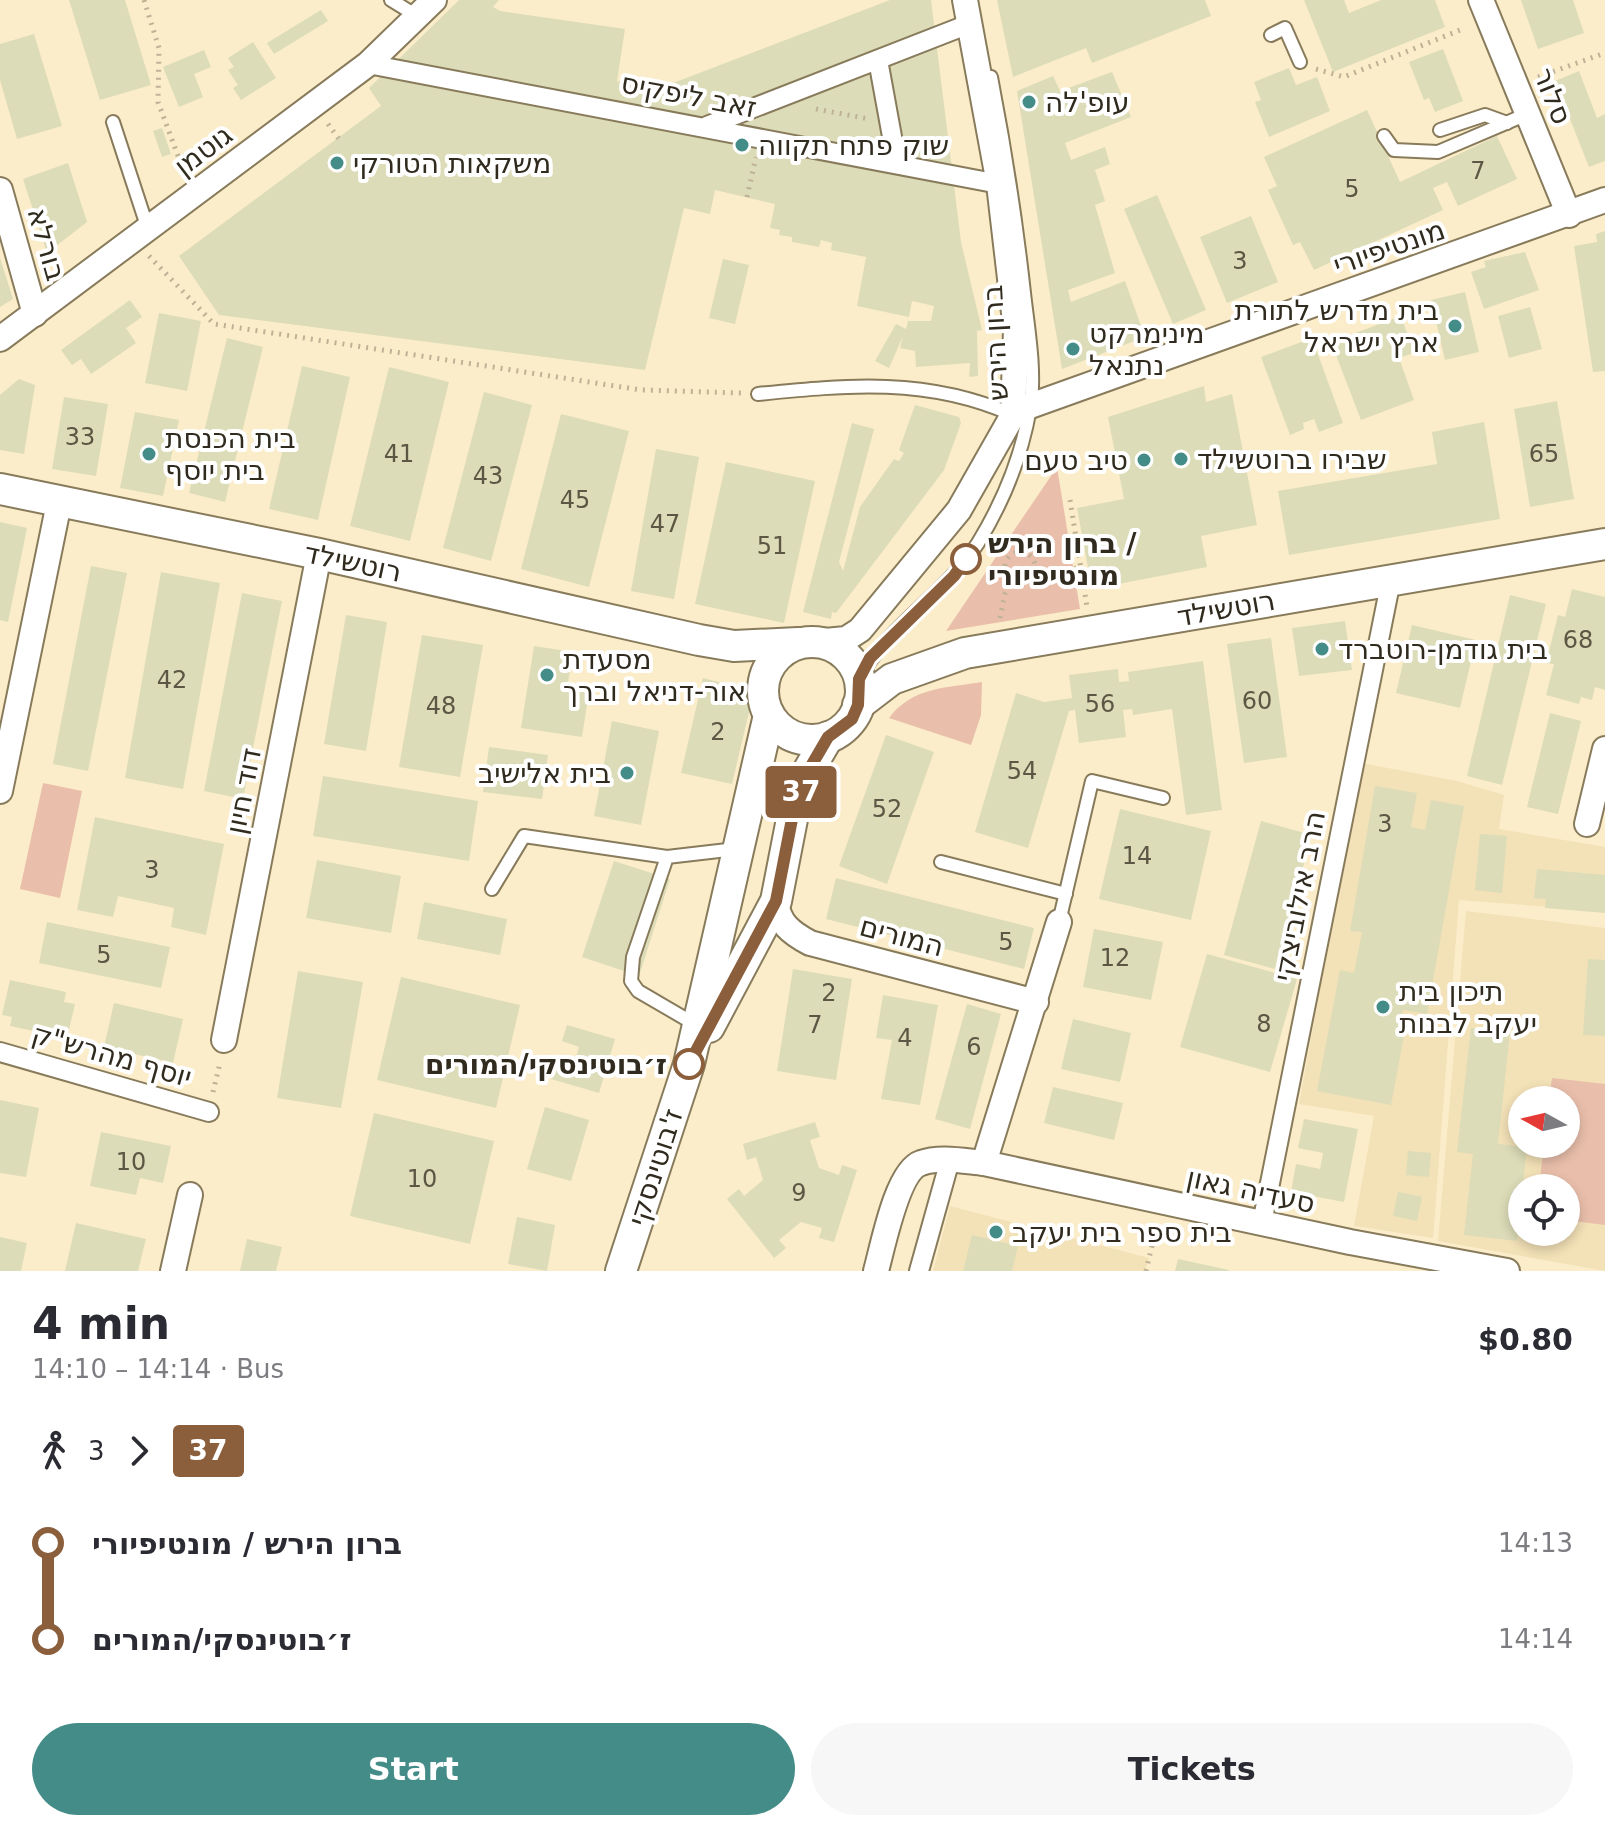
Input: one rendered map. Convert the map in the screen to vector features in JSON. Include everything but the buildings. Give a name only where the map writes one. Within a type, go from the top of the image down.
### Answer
[{"type":"street","name":"ברון הירש","points":[[806,643],[846,639],[860,630],[959,510],[1022,410],[999,184],[965,0]]},
{"type":"street","name":"גוטמן","points":[[0,339],[368,64],[425,8]]},
{"type":"street","name":"סלור","points":[[1485,9],[1516,86],[1517,118],[1569,215]]},
{"type":"street","points":[[707,126],[969,24]]},
{"type":"street","points":[[878,60],[897,164]]},
{"type":"street","name":"זאב ליפקיס","points":[[368,64],[707,126],[999,184]]},
{"type":"street","points":[[744,112],[754,136]]},
{"type":"street","name":"בורלא","points":[[0,190],[35,314]]},
{"type":"street","name":"מונטיפיורי","points":[[1022,410],[1605,200]]},
{"type":"street","name":"רוטשילד","points":[[0,489],[319,554],[706,641],[734,646],[806,643]]},
{"type":"street","points":[[0,791],[4,753],[59,503]]},
{"type":"street","name":"רוטשילד","points":[[859,692],[877,690],[909,672],[944,659],[1004,647],[1605,544]]},
{"type":"street","name":"דוד חיון","points":[[224,1040],[319,554]]},
{"type":"street","name":"הרב אילוביצקי","points":[[1262,1223],[1391,580]]},
{"type":"street","name":"רוטשילד","points":[[706,641],[744,665],[766,704]]},
{"type":"street","points":[[806,643],[839,650],[855,667],[859,692],[852,719],[828,737],[807,773],[793,814],[776,901],[689,1064],[736,849],[772,663],[806,643]]},
{"type":"street","points":[[766,704],[777,727],[801,739],[828,737]]},
{"type":"street","points":[[1587,824],[1605,749]]},
{"type":"street","name":"המורים","points":[[776,901],[777,914],[784,925],[810,943],[1036,1002]]},
{"type":"street","points":[[984,1163],[1059,922]]},
{"type":"street","name":"יוסף מהרש\"ק","points":[[0,1052],[209,1112]]},
{"type":"street","name":"ז'בוטינסקי","points":[[621,1271],[689,1064]]},
{"type":"street","points":[[919,1271],[950,1160]]},
{"type":"street","name":"סעדיה גאון","points":[[876,1271],[904,1175],[917,1163],[950,1160],[984,1163],[1262,1223],[1507,1271]]},
{"type":"street","points":[[173,1271],[190,1195]]},
{"type":"lane","points":[[391,0],[425,8]]},
{"type":"lane","name":"ברון הירש","points":[[859,692],[870,658],[954,576],[978,543],[1012,473],[1022,410],[1028,329],[1010,178],[977,0]]},
{"type":"lane","points":[[1271,35],[1285,28],[1300,62]]},
{"type":"lane","points":[[1440,130],[1485,115],[1517,118]]},
{"type":"lane","points":[[1384,136],[1394,150],[1438,152],[1517,118]]},
{"type":"lane","points":[[113,122],[141,234]]},
{"type":"lane","points":[[758,394],[860,384],[964,396],[1022,410]]},
{"type":"lane","points":[[1059,922],[1092,781],[1163,798]]},
{"type":"lane","points":[[492,889],[524,836],[667,857],[736,849]]},
{"type":"lane","points":[[667,857],[633,957],[631,981],[638,991],[698,1026]]},
{"type":"lane","points":[[941,862],[1066,894]]},
{"type":"path","points":[[144,0],[159,48],[158,102],[193,195]]},
{"type":"path","points":[[1291,42],[1303,37],[1316,71],[1344,77],[1485,9]]},
{"type":"path","points":[[1516,86],[1605,53]]},
{"type":"path","points":[[772,101],[890,123]]},
{"type":"path","points":[[747,197],[754,136]]},
{"type":"path","points":[[141,234],[214,324],[641,390],[758,394]]},
{"type":"path","points":[[1070,500],[1091,631]]},
{"type":"path","points":[[1014,581],[1005,569],[1006,559],[1014,553],[1029,554],[1035,568]]},
{"type":"path","points":[[1035,568],[1062,571],[1081,567]]},
{"type":"path","points":[[1014,581],[1028,580],[1035,568]]},
{"type":"path","points":[[1004,647],[999,622],[1001,608],[1014,581]]},
{"type":"path","points":[[209,1112],[224,1040]]},
{"type":"path","points":[[1146,1271],[1163,1202]]},
{"type":"shaded area","points":[[1057,467],[1080,609],[946,631]]},
{"type":"shaded area","points":[[982,682],[981,715],[971,745],[889,718],[908,700],[919,695]]},
{"type":"shaded area","name":"תיכון בית יעקב לבנות","points":[[1361,763],[1457,781],[1504,795],[1499,829],[1605,847],[1605,911],[1459,900],[1433,1238],[1354,1226],[1374,1116],[1299,1104]]},
{"type":"shaded area","points":[[43,783],[82,791],[60,898],[20,889]]},
{"type":"shaded area","points":[[1466,911],[1605,928],[1605,1271],[1438,1241]]},
{"type":"shaded area","points":[[1552,1078],[1605,1084],[1605,1225],[1580,1222],[1580,1174],[1541,1174],[1542,1158],[1580,1158],[1580,1086],[1551,1086]]},
{"type":"shaded area","name":"בית ספר בית יעקב","points":[[950,1206],[1149,1258],[1145,1271],[933,1271]]},
{"type":"bus line","name":"37","points":[[689,1064],[776,901],[793,814],[807,773],[828,737],[852,719],[861,691],[859,679],[870,658],[928,603],[966,559]]},
{"type":"place","name":"עופ'לה","points":[[1029,102]]},
{"type":"place","name":"שוק פתח תקווה","points":[[742,145]]},
{"type":"place","name":"משקאות הטורקי","points":[[337,163]]},
{"type":"place","name":"בית מדרש לתורת ארץ ישראל","points":[[1455,326]]},
{"type":"place","name":"מינימרקט נתנאל","points":[[1073,349]]},
{"type":"place","name":"בית הכנסת בית יוסף","points":[[149,454]]},
{"type":"place","name":"שבירו ברוטשילד","points":[[1181,459]]},
{"type":"place","name":"טיב טעם","points":[[1144,460]]},
{"type":"place","name":"ברון הירש / מונטיפיורי","points":[[966,559]]},
{"type":"place","name":"בית גודמן-רוטברד","points":[[1322,649]]},
{"type":"place","name":"מסעדת אור-דניאל וברך","points":[[547,675]]},
{"type":"place","name":"בית אלישיב","points":[[627,773]]},
{"type":"place","name":"תיכון בית יעקב לבנות","points":[[1383,1007]]},
{"type":"place","name":"ז׳בוטינסקי/המורים","points":[[689,1064]]},
{"type":"place","name":"בית ספר בית יעקב","points":[[996,1232]]}]
